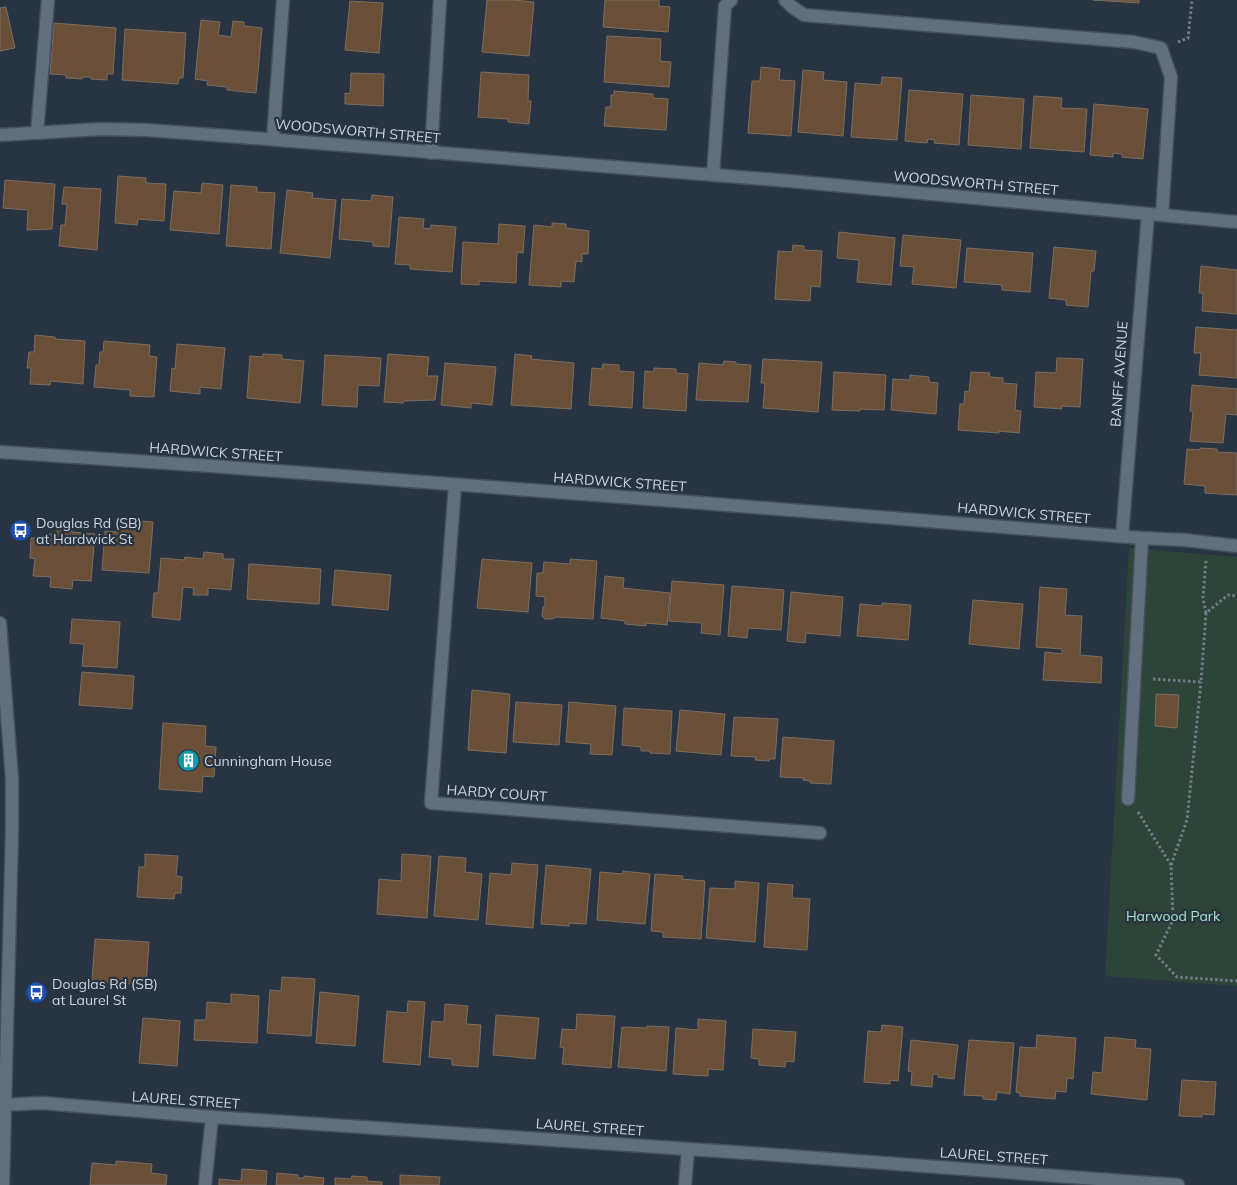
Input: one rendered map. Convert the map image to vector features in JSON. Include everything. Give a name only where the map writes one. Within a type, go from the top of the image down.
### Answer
[{"type":"street","points":[[37,133],[48,0]]},
{"type":"street","points":[[273,139],[284,0]]},
{"type":"street","points":[[431,153],[440,0]]},
{"type":"street","points":[[713,175],[726,6],[731,0]]},
{"type":"street","points":[[785,0],[804,15],[1134,42],[1161,48],[1171,77],[1162,215]]},
{"type":"street","name":"WOODSWORTH STREET","points":[[0,135],[101,129],[146,130],[713,175],[1237,222]]},
{"type":"street","name":"BANFF AVENUE","points":[[1122,536],[1148,214]]},
{"type":"street","name":"HARDWICK STREET","points":[[0,452],[702,503],[1185,540],[1237,546]]},
{"type":"street","name":"HARDY COURT","points":[[455,485],[431,804],[820,833]]},
{"type":"street","points":[[1132,803],[1142,538]]},
{"type":"street","points":[[0,623],[12,778],[12,830],[2,1105],[3,1185]]},
{"type":"street","name":"LAUREL STREET","points":[[2,1105],[42,1103],[212,1117],[688,1149],[1178,1185]]},
{"type":"street","points":[[205,1185],[212,1117]]},
{"type":"street","points":[[685,1185],[688,1149]]},
{"type":"path","points":[[1161,48],[1188,38],[1192,0]]},
{"type":"path","points":[[1207,554],[1203,598],[1206,613],[1201,682],[1187,820],[1171,865],[1173,920],[1156,955],[1177,978],[1237,981]]},
{"type":"path","points":[[1206,613],[1228,595],[1237,596]]},
{"type":"path","points":[[1151,678],[1201,682]]},
{"type":"path","points":[[1132,803],[1171,865]]},
{"type":"green space","name":"Harwood Park","points":[[1129,548],[1237,557],[1237,986],[1105,976]]},
{"type":"building","points":[[487,0],[534,2],[529,56],[482,52]]},
{"type":"building","points":[[605,0],[659,0],[659,6],[670,7],[668,32],[603,27]]},
{"type":"building","points":[[1093,0],[1139,0],[1139,3]]},
{"type":"building","points":[[350,1],[383,3],[379,53],[345,50]]},
{"type":"building","points":[[6,7],[15,48],[0,51],[0,8]]},
{"type":"building","points":[[201,20],[220,22],[218,35],[231,37],[233,21],[244,22],[244,26],[262,28],[256,93],[227,90],[227,87],[207,85],[208,81],[195,79]]},
{"type":"building","points":[[54,23],[116,28],[113,74],[107,74],[107,80],[91,79],[91,77],[82,77],[82,79],[66,78],[66,75],[50,74]]},
{"type":"building","points":[[125,29],[186,33],[183,78],[179,78],[178,84],[122,80]]},
{"type":"building","points":[[607,36],[661,39],[660,61],[671,62],[669,87],[604,82]]},
{"type":"building","points":[[761,67],[780,69],[779,80],[795,81],[791,136],[748,133],[752,81],[760,81]]},
{"type":"building","points":[[803,70],[824,72],[823,80],[847,82],[843,136],[798,132]]},
{"type":"building","points":[[481,72],[529,75],[528,101],[531,101],[529,124],[508,122],[508,119],[478,117]]},
{"type":"building","points":[[351,73],[384,74],[383,106],[345,104],[345,93],[350,94]]},
{"type":"building","points":[[882,77],[902,78],[897,140],[851,137],[855,83],[881,85]]},
{"type":"building","points":[[909,90],[963,94],[959,145],[934,143],[935,140],[928,139],[927,143],[905,141]]},
{"type":"building","points":[[614,91],[653,94],[653,98],[668,99],[666,130],[604,126],[606,107],[611,107],[611,95],[614,95]]},
{"type":"building","points":[[971,95],[1024,99],[1021,149],[968,145]]},
{"type":"building","points":[[1034,96],[1062,98],[1061,108],[1087,109],[1084,152],[1030,148]]},
{"type":"building","points":[[1094,104],[1148,109],[1143,159],[1122,157],[1122,154],[1113,153],[1113,157],[1090,155]]},
{"type":"building","points":[[118,176],[146,178],[146,183],[166,184],[164,221],[138,219],[137,225],[115,223]]},
{"type":"building","points":[[5,180],[55,184],[52,229],[27,230],[28,210],[3,208]]},
{"type":"building","points":[[202,183],[223,185],[219,234],[170,230],[174,191],[201,193]]},
{"type":"building","points":[[231,185],[257,187],[257,192],[275,193],[271,249],[226,246]]},
{"type":"building","points":[[64,187],[101,189],[97,250],[59,246],[61,225],[65,225],[67,204],[62,204]]},
{"type":"building","points":[[287,190],[313,193],[312,198],[336,200],[330,258],[280,253]]},
{"type":"building","points":[[372,195],[393,197],[389,247],[373,246],[373,242],[339,239],[342,199],[371,201]]},
{"type":"building","points":[[399,217],[424,219],[423,228],[430,229],[431,225],[456,227],[452,272],[410,269],[410,265],[395,264]]},
{"type":"building","points":[[552,223],[566,224],[566,228],[589,231],[588,254],[582,254],[582,262],[576,261],[574,282],[561,281],[561,287],[529,285],[534,225],[552,227]]},
{"type":"building","points":[[499,224],[525,226],[523,253],[517,252],[516,283],[479,281],[479,285],[461,284],[463,242],[498,244]]},
{"type":"building","points":[[839,232],[895,238],[891,285],[857,282],[859,260],[837,258]]},
{"type":"building","points":[[903,235],[961,240],[956,288],[912,284],[914,267],[900,266]]},
{"type":"building","points":[[793,245],[804,246],[804,250],[822,251],[820,287],[811,286],[810,301],[775,299],[778,251],[792,252]]},
{"type":"building","points":[[1054,247],[1096,251],[1094,271],[1091,271],[1088,307],[1066,305],[1066,300],[1049,298]]},
{"type":"building","points":[[967,248],[1033,253],[1030,292],[1002,290],[1002,285],[964,282]]},
{"type":"building","points":[[1201,266],[1237,270],[1237,314],[1202,311],[1203,293],[1199,293]]},
{"type":"building","points":[[1196,327],[1237,330],[1237,378],[1199,375],[1201,353],[1194,353]]},
{"type":"building","points":[[35,335],[55,337],[55,339],[85,341],[83,384],[51,381],[50,385],[30,384],[31,368],[27,368],[29,352],[34,352]]},
{"type":"building","points":[[104,341],[150,345],[149,356],[157,357],[154,397],[130,396],[130,390],[94,387],[96,365],[99,365],[100,352],[103,352]]},
{"type":"building","points":[[177,344],[225,348],[221,389],[200,387],[200,394],[170,391],[172,368],[175,369]]},
{"type":"building","points":[[263,354],[282,355],[282,359],[304,361],[300,403],[247,398],[250,356],[263,357]]},
{"type":"building","points":[[388,354],[429,357],[427,376],[438,376],[435,400],[404,401],[403,403],[384,402]]},
{"type":"building","points":[[515,354],[532,356],[531,359],[574,363],[571,409],[511,405]]},
{"type":"building","points":[[325,355],[381,358],[379,386],[358,385],[357,407],[322,405]]},
{"type":"building","points":[[1057,358],[1083,359],[1080,407],[1062,406],[1062,409],[1034,407],[1036,372],[1056,373]]},
{"type":"building","points":[[763,359],[822,362],[818,412],[763,408],[765,383],[761,383]]},
{"type":"building","points":[[724,361],[751,365],[748,402],[696,400],[699,363],[723,365]]},
{"type":"building","points":[[445,363],[496,367],[492,405],[471,403],[471,408],[441,405]]},
{"type":"building","points":[[603,364],[619,365],[619,371],[634,372],[632,408],[589,405],[592,368],[602,369]]},
{"type":"building","points":[[654,368],[676,369],[676,373],[688,374],[686,411],[643,408],[645,371],[654,372]]},
{"type":"building","points":[[834,372],[886,375],[884,410],[832,410]]},
{"type":"building","points":[[971,372],[990,373],[989,377],[1003,378],[1003,383],[1017,384],[1015,410],[1021,411],[1019,433],[958,430],[960,404],[964,404],[965,391],[969,392]]},
{"type":"building","points":[[910,375],[929,377],[929,382],[938,383],[936,414],[891,410],[893,379],[910,380]]},
{"type":"building","points":[[1192,385],[1237,389],[1237,415],[1226,414],[1223,443],[1190,441],[1193,412],[1190,411]]},
{"type":"building","points":[[1200,448],[1217,449],[1217,452],[1237,453],[1237,495],[1205,493],[1205,486],[1184,484],[1187,449],[1200,450]]},
{"type":"building","points":[[117,519],[153,522],[149,573],[102,570],[105,531],[116,532]]},
{"type":"building","points":[[57,526],[72,527],[72,532],[95,534],[91,581],[73,580],[72,589],[50,587],[51,577],[33,576],[35,559],[30,558],[31,538],[49,539],[49,534],[57,534]]},
{"type":"building","points":[[204,552],[223,554],[223,559],[234,559],[231,590],[208,588],[208,595],[193,595],[194,588],[183,587],[180,620],[152,617],[154,593],[158,593],[161,558],[184,560],[185,557],[203,559]]},
{"type":"building","points":[[482,559],[532,563],[528,612],[477,608]]},
{"type":"building","points":[[570,559],[597,561],[593,619],[556,617],[545,619],[542,616],[545,597],[536,596],[537,573],[543,573],[544,562],[570,564]]},
{"type":"building","points":[[249,564],[321,569],[319,604],[247,599]]},
{"type":"building","points":[[335,570],[391,575],[388,610],[332,605]]},
{"type":"building","points":[[605,576],[624,578],[623,588],[670,593],[667,625],[625,624],[625,621],[601,618]]},
{"type":"building","points":[[672,581],[724,585],[720,635],[701,633],[702,623],[669,621]]},
{"type":"building","points":[[732,586],[784,590],[781,630],[748,628],[747,638],[728,636]]},
{"type":"building","points":[[1040,587],[1067,589],[1065,615],[1082,616],[1080,655],[1102,657],[1101,683],[1043,680],[1045,652],[1062,654],[1062,649],[1036,647]]},
{"type":"building","points":[[791,592],[843,597],[840,636],[806,633],[805,643],[787,641]]},
{"type":"building","points":[[973,600],[1023,604],[1019,649],[969,644]]},
{"type":"building","points":[[882,603],[911,605],[908,640],[857,636],[860,604],[882,606]]},
{"type":"building","points":[[72,619],[120,622],[117,668],[82,666],[84,644],[70,643]]},
{"type":"building","points":[[82,672],[134,676],[132,709],[79,705]]},
{"type":"building","points":[[472,690],[510,694],[506,753],[468,750]]},
{"type":"building","points":[[1156,694],[1179,695],[1177,728],[1155,726]]},
{"type":"building","points":[[516,702],[562,705],[559,745],[513,742]]},
{"type":"building","points":[[569,702],[616,706],[612,755],[590,754],[591,744],[566,742]]},
{"type":"building","points":[[624,708],[672,711],[670,754],[650,753],[650,751],[641,751],[641,747],[622,745]]},
{"type":"building","points":[[680,710],[725,714],[721,755],[676,751]]},
{"type":"building","points":[[734,717],[778,719],[775,759],[769,759],[769,761],[755,760],[756,757],[731,756]]},
{"type":"building","name":"Cunningham House","points":[[163,723],[206,726],[205,746],[216,747],[214,777],[203,776],[202,792],[159,789]]},
{"type":"building","points":[[783,737],[834,741],[831,784],[810,783],[811,781],[803,780],[804,778],[780,777]]},
{"type":"building","points":[[145,854],[178,856],[176,876],[182,877],[181,893],[175,893],[174,899],[137,897],[139,867],[145,867]]},
{"type":"building","points":[[402,854],[431,856],[427,918],[377,914],[379,879],[401,881]]},
{"type":"building","points":[[439,856],[466,858],[465,872],[482,874],[478,920],[434,916]]},
{"type":"building","points":[[512,863],[538,865],[533,928],[486,924],[490,873],[511,875]]},
{"type":"building","points":[[546,865],[591,869],[586,924],[569,923],[569,926],[541,924]]},
{"type":"building","points":[[623,871],[650,874],[645,924],[597,920],[600,872],[623,874]]},
{"type":"building","points":[[655,874],[683,876],[682,879],[705,881],[701,939],[663,937],[663,932],[651,931]]},
{"type":"building","points":[[735,881],[759,883],[755,942],[706,938],[710,888],[735,889]]},
{"type":"building","points":[[768,883],[793,885],[792,898],[810,899],[807,950],[764,947]]},
{"type":"building","points":[[95,939],[149,942],[146,985],[92,981]]},
{"type":"building","points":[[282,977],[315,979],[311,1036],[267,1033],[270,990],[281,991]]},
{"type":"building","points":[[320,992],[359,996],[355,1046],[316,1043]]},
{"type":"building","points":[[231,994],[259,996],[257,1043],[194,1040],[195,1020],[206,1020],[207,1002],[231,1004]]},
{"type":"building","points":[[408,1001],[425,1002],[420,1065],[383,1062],[387,1011],[407,1013]]},
{"type":"building","points":[[445,1004],[468,1006],[466,1024],[481,1025],[478,1067],[452,1065],[452,1059],[429,1057],[432,1021],[444,1022]]},
{"type":"building","points":[[577,1014],[615,1016],[611,1068],[562,1064],[564,1048],[560,1047],[562,1029],[576,1030]]},
{"type":"building","points":[[496,1015],[539,1018],[535,1059],[493,1055]]},
{"type":"building","points":[[143,1018],[180,1021],[177,1066],[139,1063]]},
{"type":"building","points":[[698,1019],[726,1021],[723,1070],[708,1069],[708,1076],[673,1074],[676,1028],[698,1030]]},
{"type":"building","points":[[882,1025],[903,1027],[898,1081],[890,1080],[890,1084],[864,1082],[868,1031],[881,1032]]},
{"type":"building","points":[[647,1026],[669,1027],[666,1071],[618,1067],[622,1027],[647,1028]]},
{"type":"building","points":[[753,1029],[796,1032],[794,1062],[786,1061],[785,1067],[759,1065],[759,1059],[751,1058]]},
{"type":"building","points":[[1037,1035],[1076,1038],[1073,1079],[1067,1078],[1066,1092],[1056,1091],[1055,1099],[1020,1096],[1020,1093],[1016,1092],[1020,1047],[1036,1048]]},
{"type":"building","points":[[1105,1037],[1136,1040],[1135,1048],[1151,1049],[1147,1100],[1091,1094],[1093,1072],[1102,1073]]},
{"type":"building","points":[[911,1040],[958,1045],[954,1079],[938,1077],[938,1074],[933,1074],[932,1087],[911,1085],[912,1072],[908,1071]]},
{"type":"building","points":[[969,1040],[1014,1043],[1010,1094],[997,1092],[996,1100],[983,1099],[983,1096],[964,1095]]},
{"type":"building","points":[[1182,1080],[1216,1082],[1214,1115],[1202,1114],[1202,1117],[1179,1116]]},
{"type":"building","points":[[116,1161],[152,1164],[151,1173],[167,1175],[166,1185],[90,1185],[92,1163],[116,1165]]},
{"type":"building","points":[[242,1169],[267,1171],[266,1185],[219,1185],[219,1179],[241,1181]]},
{"type":"building","points":[[277,1173],[298,1175],[298,1178],[304,1178],[304,1176],[324,1178],[323,1185],[276,1185]]},
{"type":"building","points":[[400,1175],[440,1177],[439,1185],[400,1185]]},
{"type":"building","points":[[352,1176],[367,1177],[367,1181],[382,1182],[382,1185],[335,1185],[335,1178],[351,1179]]},
{"type":"place","name":"Douglas Rd (SB) at Hardwick St","points":[[20,531]]},
{"type":"place","name":"Cunningham House","points":[[188,761]]},
{"type":"place","name":"Douglas Rd (SB) at Laurel St","points":[[36,992]]}]
